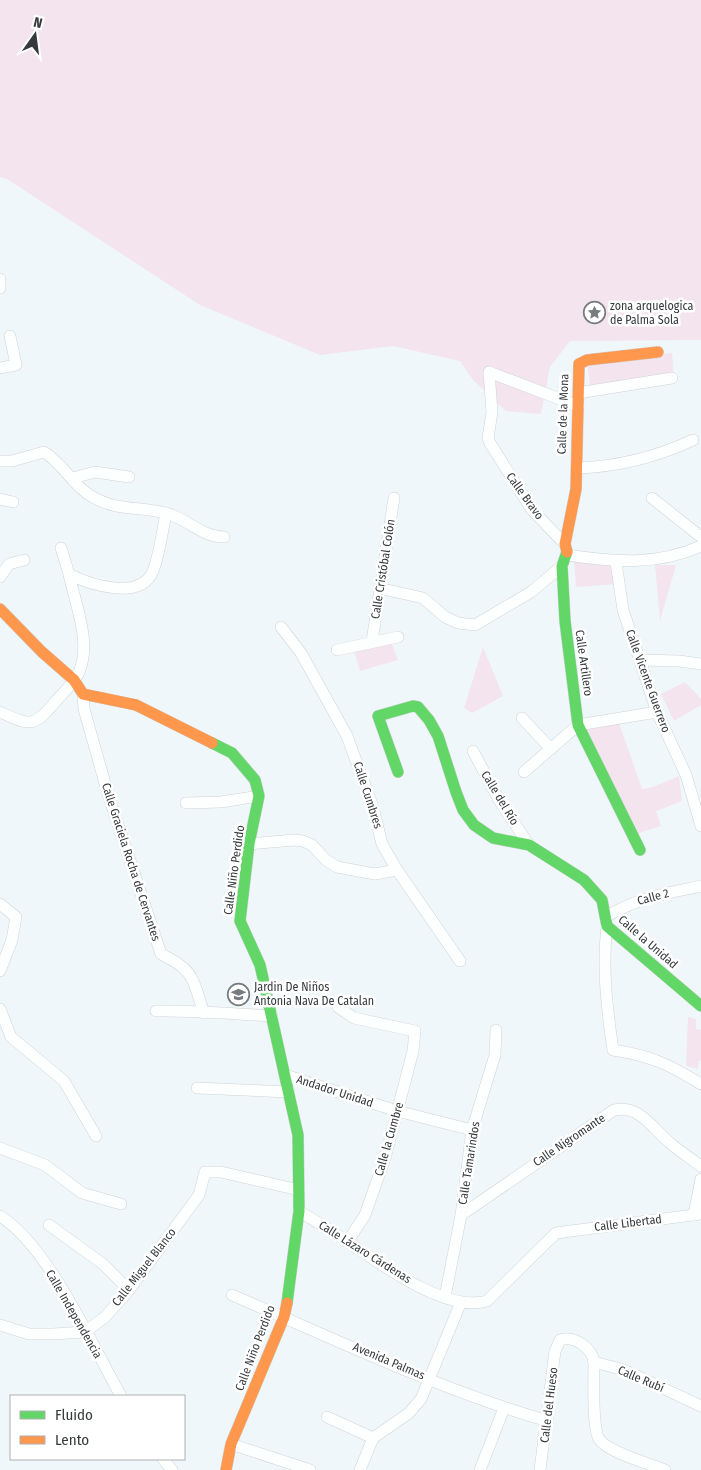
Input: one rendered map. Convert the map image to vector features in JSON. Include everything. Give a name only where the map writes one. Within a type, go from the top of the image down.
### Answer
[{"type":"street","points":[[0,368],[16,365],[10,336]]},
{"type":"street","name":"Calle de la Mona","points":[[576,468],[578,368],[582,362],[658,352]]},
{"type":"street","name":"Calle Bravo","points":[[566,550],[532,510],[490,444],[488,438],[492,412],[489,372],[578,406]]},
{"type":"street","points":[[578,393],[672,378]]},
{"type":"street","points":[[576,468],[606,467],[661,455],[693,440]]},
{"type":"street","points":[[0,461],[12,461],[44,452],[54,458],[89,495],[110,506],[166,514],[210,536],[224,537]]},
{"type":"street","name":"Calle Artillero","points":[[576,468],[573,512],[562,566],[565,621],[578,725],[596,765],[640,850]]},
{"type":"street","points":[[73,478],[95,472],[129,477]]},
{"type":"street","name":"Calle Cristóbal Colón","points":[[372,641],[394,498]]},
{"type":"street","points":[[652,498],[701,537]]},
{"type":"street","points":[[0,500],[13,502]]},
{"type":"street","points":[[69,574],[101,586],[134,587],[148,579],[153,571],[166,514]]},
{"type":"street","points":[[566,550],[616,562],[667,557],[701,546]]},
{"type":"street","points":[[0,712],[24,723],[33,722],[44,716],[74,680],[83,660],[83,635],[61,548]]},
{"type":"street","points":[[0,577],[9,564],[24,560]]},
{"type":"street","name":"Calle Vicente Guerrero","points":[[616,562],[623,610],[657,712],[686,775],[701,826]]},
{"type":"street","points":[[379,588],[423,598],[444,617],[458,623],[475,625],[531,592],[562,566]]},
{"type":"street","points":[[0,609],[42,652],[74,680],[83,694],[136,705],[171,720],[232,753],[255,780],[259,796],[221,802],[186,803]]},
{"type":"street","name":"Calle Cumbres","points":[[281,627],[301,652],[347,736],[373,807],[382,844],[397,870],[460,961]]},
{"type":"street","points":[[337,650],[372,641],[398,637]]},
{"type":"street","points":[[640,660],[679,661],[701,664]]},
{"type":"street","name":"Calle Graciela Rocha de Cervantes","points":[[83,694],[84,709],[108,794],[161,954],[182,964],[191,975],[204,1013]]},
{"type":"street","name":"Calle la Unidad","points":[[398,772],[378,716],[413,706],[418,707],[432,728],[458,799],[471,821],[489,836],[528,845],[551,857],[599,894],[607,921],[701,1006]]},
{"type":"street","points":[[524,772],[578,725],[657,712]]},
{"type":"street","points":[[522,718],[551,749]]},
{"type":"street","name":"Calle del Río","points":[[472,751],[528,845]]},
{"type":"street","name":"Calle Niño Perdido","points":[[226,1470],[231,1444],[284,1317],[291,1288],[299,1211],[298,1135],[260,965],[240,921],[249,844],[259,796]]},
{"type":"street","points":[[249,844],[294,840],[304,841],[312,845],[326,860],[337,867],[375,874],[397,870]]},
{"type":"street","name":"Calle 2","points":[[607,921],[630,903],[652,896],[701,886]]},
{"type":"street","points":[[0,904],[16,917],[12,940],[1,964]]},
{"type":"street","points":[[607,921],[605,981],[613,1050],[644,1055],[672,1065],[701,1084]]},
{"type":"street","name":"Calle la Cumbre","points":[[338,1007],[354,1018],[415,1031],[413,1051],[385,1158],[365,1215],[348,1241]]},
{"type":"street","points":[[0,1009],[11,1037],[64,1081],[96,1136]]},
{"type":"street","points":[[156,1011],[188,1010],[204,1013],[272,1016]]},
{"type":"street","name":"Calle Tamarindos","points":[[445,1297],[461,1215],[472,1130],[495,1056],[496,1030]]},
{"type":"street","name":"Andador Unidad","points":[[285,1075],[397,1111],[472,1130]]},
{"type":"street","points":[[197,1088],[289,1092]]},
{"type":"street","name":"Calle Nigromante","points":[[461,1215],[614,1110],[624,1108],[636,1112],[647,1119],[668,1142],[701,1166]]},
{"type":"street","points":[[0,1148],[45,1165],[82,1193],[121,1204]]},
{"type":"street","name":"Calle Miguel Blanco","points":[[85,1332],[105,1317],[129,1290],[199,1196],[205,1172],[221,1172],[299,1190]]},
{"type":"street","points":[[697,1214],[701,1179]]},
{"type":"street","name":"Calle Lázaro Cárdenas","points":[[299,1211],[409,1281],[445,1297],[475,1304],[487,1301],[556,1233]]},
{"type":"street","name":"Calle Libertad","points":[[556,1233],[697,1214]]},
{"type":"street","name":"Calle Independencia","points":[[0,1216],[8,1221],[55,1277],[120,1395]]},
{"type":"street","points":[[49,1225],[103,1264],[129,1290]]},
{"type":"street","name":"Avenida Palmas","points":[[232,1295],[504,1408],[548,1420]]},
{"type":"street","points":[[360,1470],[373,1438],[409,1413],[421,1399],[461,1302]]},
{"type":"street","points":[[0,1325],[29,1334],[85,1332]]},
{"type":"street","name":"Calle del Hueso","points":[[540,1470],[548,1420],[555,1351],[560,1340],[571,1339],[588,1348],[593,1354],[594,1362]]},
{"type":"street","points":[[594,1362],[596,1427],[599,1438],[607,1446],[665,1470]]},
{"type":"street","name":"Calle Rubí","points":[[594,1362],[624,1370],[701,1406]]},
{"type":"street","points":[[480,1470],[504,1408]]},
{"type":"street","points":[[326,1417],[373,1438]]},
{"type":"street","points":[[231,1444],[310,1470]]},
{"type":"shaded area","points":[[0,0],[701,0],[701,340],[570,341],[550,367],[541,414],[506,411],[473,380],[460,361],[393,346],[320,355],[200,305],[7,179],[0,177]]},
{"type":"shaded area","points":[[672,353],[674,376],[590,385],[587,360]]},
{"type":"shaded area","points":[[574,560],[614,563],[618,584],[576,587]]},
{"type":"shaded area","points":[[655,565],[676,565],[660,621]]},
{"type":"shaded area","points":[[391,642],[398,660],[360,671],[354,651]]},
{"type":"shaded area","points":[[483,647],[503,696],[472,713],[464,708]]},
{"type":"shaded area","points":[[685,682],[701,699],[701,705],[674,721],[661,694]]},
{"type":"shaded area","points":[[619,723],[642,789],[653,787],[679,776],[682,801],[656,811],[661,826],[636,834],[583,728]]},
{"type":"shaded area","points":[[688,1017],[696,1019],[696,1029],[701,1030],[701,1061],[699,1060],[698,1069],[686,1066]]},
{"type":"traffic: fast","points":[[567,552],[562,566],[565,621],[578,725],[640,850]]},
{"type":"traffic: fast","points":[[398,772],[378,716],[413,706],[418,707],[429,720],[438,736],[463,810],[474,825],[493,838],[529,845],[584,880],[602,900],[607,926],[701,1006]]},
{"type":"traffic: fast","points":[[212,743],[232,753],[255,780],[259,796],[249,844],[240,921],[260,965],[298,1135],[299,1211],[287,1303]]},
{"type":"traffic: slow","points":[[567,552],[565,544],[576,489],[579,364],[587,360],[658,352]]},
{"type":"traffic: slow","points":[[0,609],[42,652],[74,680],[83,694],[136,705],[212,743]]},
{"type":"traffic: slow","points":[[226,1470],[231,1444],[284,1317],[287,1303]]},
{"type":"place","name":"zona arquelogica de Palma Sola","points":[[594,313]]},
{"type":"place","name":"Jardin De Niños Antonia Nava De Catalan","points":[[238,994]]}]
